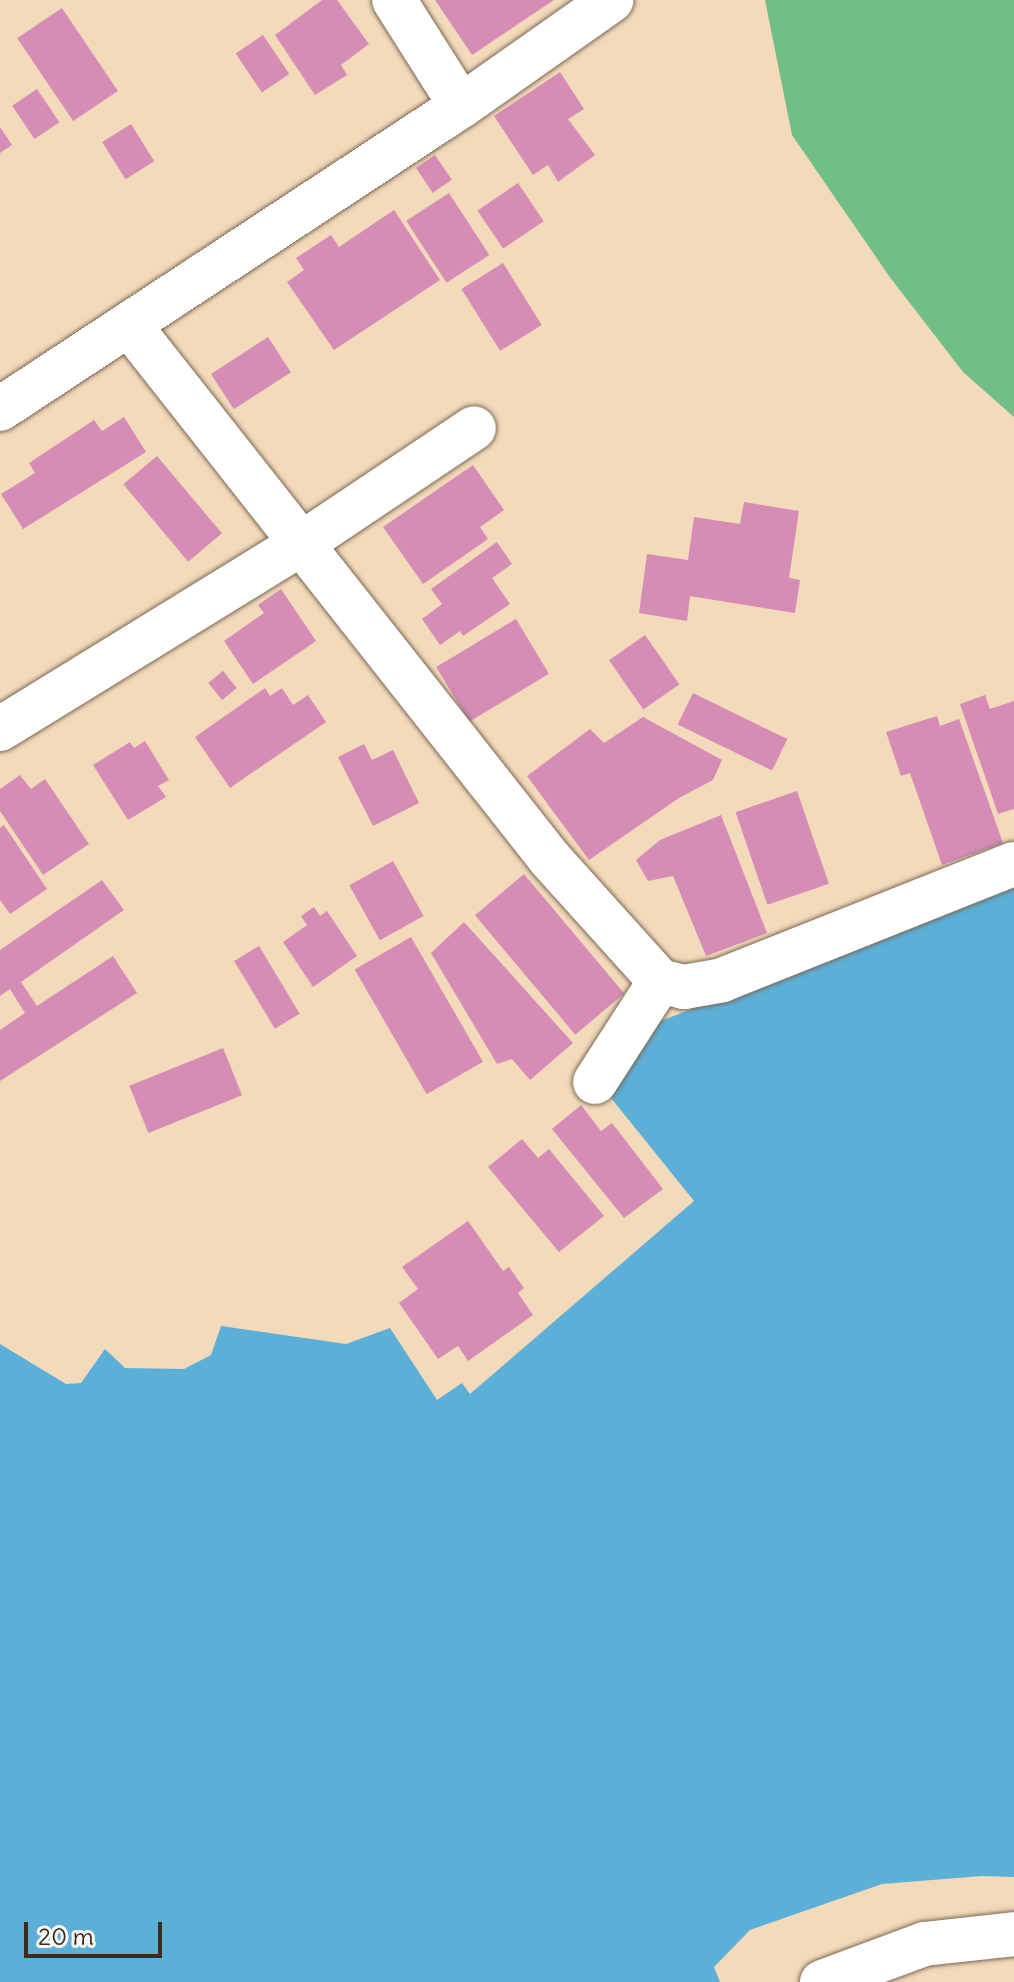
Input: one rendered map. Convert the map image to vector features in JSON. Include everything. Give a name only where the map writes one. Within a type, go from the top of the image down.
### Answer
[{"type":"street","points":[[394,0],[461,106]]},
{"type":"street","points":[[0,409],[461,106],[612,0]]},
{"type":"street","points":[[130,326],[550,859],[660,981],[684,987],[722,980],[1014,864]]},
{"type":"street","points":[[0,729],[301,544],[474,428]]},
{"type":"street","points":[[595,1082],[660,981]]},
{"type":"street","points":[[822,1982],[924,1944],[1014,1934]]},
{"type":"green space","points":[[765,0],[1014,0],[1014,417],[963,372],[889,276],[792,135]]},
{"type":"water","points":[[1014,886],[1014,1877],[982,1876],[882,1884],[750,1930],[714,1967],[720,1982],[0,1982],[0,1344],[66,1384],[81,1383],[105,1349],[125,1368],[184,1369],[211,1355],[221,1326],[346,1344],[390,1328],[437,1400],[462,1383],[470,1394],[694,1201],[607,1093],[650,1025]]},
{"type":"building","points":[[322,0],[337,0],[369,44],[341,65],[347,75],[315,95],[275,35]]},
{"type":"building","points":[[435,0],[554,0],[472,55]]},
{"type":"building","points":[[62,8],[118,91],[73,121],[17,38]]},
{"type":"building","points":[[263,35],[289,74],[262,92],[236,53]]},
{"type":"building","points":[[560,72],[584,109],[568,119],[595,155],[558,182],[548,165],[533,175],[494,116]]},
{"type":"building","points":[[37,89],[59,122],[34,139],[12,106]]},
{"type":"building","points":[[131,124],[154,161],[125,179],[102,142]]},
{"type":"building","points":[[0,127],[12,145],[0,153]]},
{"type":"building","points":[[435,155],[452,180],[433,193],[416,168]]},
{"type":"building","points":[[518,183],[544,221],[503,249],[477,210]]},
{"type":"building","points":[[449,193],[489,255],[447,283],[406,221]]},
{"type":"building","points":[[394,210],[440,280],[334,350],[287,282],[304,270],[296,258],[331,235],[339,247]]},
{"type":"building","points":[[503,263],[542,325],[500,351],[461,289]]},
{"type":"building","points":[[268,337],[291,372],[234,409],[211,374]]},
{"type":"building","points":[[124,417],[146,452],[23,529],[1,494],[35,473],[29,463],[94,420],[102,431]]},
{"type":"building","points":[[157,456],[222,533],[188,562],[123,484]]},
{"type":"building","points":[[473,465],[504,510],[480,527],[488,539],[423,584],[383,527]]},
{"type":"building","points":[[744,502],[799,511],[789,578],[800,580],[795,613],[690,596],[687,621],[639,613],[647,554],[688,560],[694,517],[740,524]]},
{"type":"building","points":[[497,542],[512,564],[492,578],[510,604],[463,636],[460,631],[440,645],[422,619],[442,604],[431,589]]},
{"type":"building","points":[[281,589],[316,641],[253,684],[224,641],[264,613],[258,605]]},
{"type":"building","points":[[516,619],[549,674],[469,722],[436,667]]},
{"type":"building","points":[[645,635],[679,684],[643,709],[609,660]]},
{"type":"building","points":[[223,671],[237,688],[222,700],[208,683]]},
{"type":"building","points":[[265,688],[270,696],[282,688],[293,705],[308,695],[326,722],[230,788],[195,737]]},
{"type":"building","points":[[693,693],[787,739],[772,770],[678,724]]},
{"type":"building","points":[[985,695],[990,709],[1014,701],[1014,809],[998,814],[960,704]]},
{"type":"building","points":[[937,716],[940,726],[959,719],[1003,843],[942,865],[910,773],[901,776],[886,732]]},
{"type":"building","points":[[643,717],[722,760],[713,780],[679,798],[589,860],[527,776],[590,729],[604,743]]},
{"type":"building","points":[[145,741],[169,780],[158,786],[166,797],[128,820],[93,765],[130,742],[134,748]]},
{"type":"building","points":[[364,744],[372,760],[393,750],[419,803],[373,826],[338,757]]},
{"type":"building","points":[[20,775],[31,789],[45,779],[89,844],[43,875],[0,811],[0,789]]},
{"type":"building","points":[[797,791],[829,884],[767,905],[736,812]]},
{"type":"building","points":[[721,815],[767,933],[706,956],[673,876],[648,881],[636,860],[660,840]]},
{"type":"building","points":[[4,825],[47,889],[10,914],[0,900],[0,828]]},
{"type":"building","points":[[393,861],[424,916],[380,940],[349,885]]},
{"type":"building","points":[[524,874],[624,994],[575,1035],[475,915]]},
{"type":"building","points":[[102,880],[124,910],[21,982],[37,1006],[113,956],[137,993],[0,1081],[0,1030],[25,1013],[10,989],[0,996],[0,950]]},
{"type":"building","points":[[314,907],[320,916],[327,911],[357,956],[313,987],[283,942],[307,925],[301,916]]},
{"type":"building","points":[[464,922],[573,1043],[530,1080],[512,1059],[497,1064],[431,953]]},
{"type":"building","points":[[411,937],[483,1062],[427,1094],[355,970]]},
{"type":"building","points":[[259,946],[300,1014],[275,1029],[234,961]]},
{"type":"building","points":[[223,1048],[242,1095],[148,1133],[129,1086]]},
{"type":"building","points":[[581,1105],[601,1131],[612,1123],[663,1189],[624,1218],[552,1129]]},
{"type":"building","points":[[522,1139],[538,1158],[549,1149],[604,1216],[559,1252],[488,1167]]},
{"type":"building","points":[[468,1221],[503,1271],[509,1267],[524,1288],[518,1293],[533,1315],[468,1361],[458,1346],[438,1359],[399,1303],[418,1289],[402,1267]]}]
